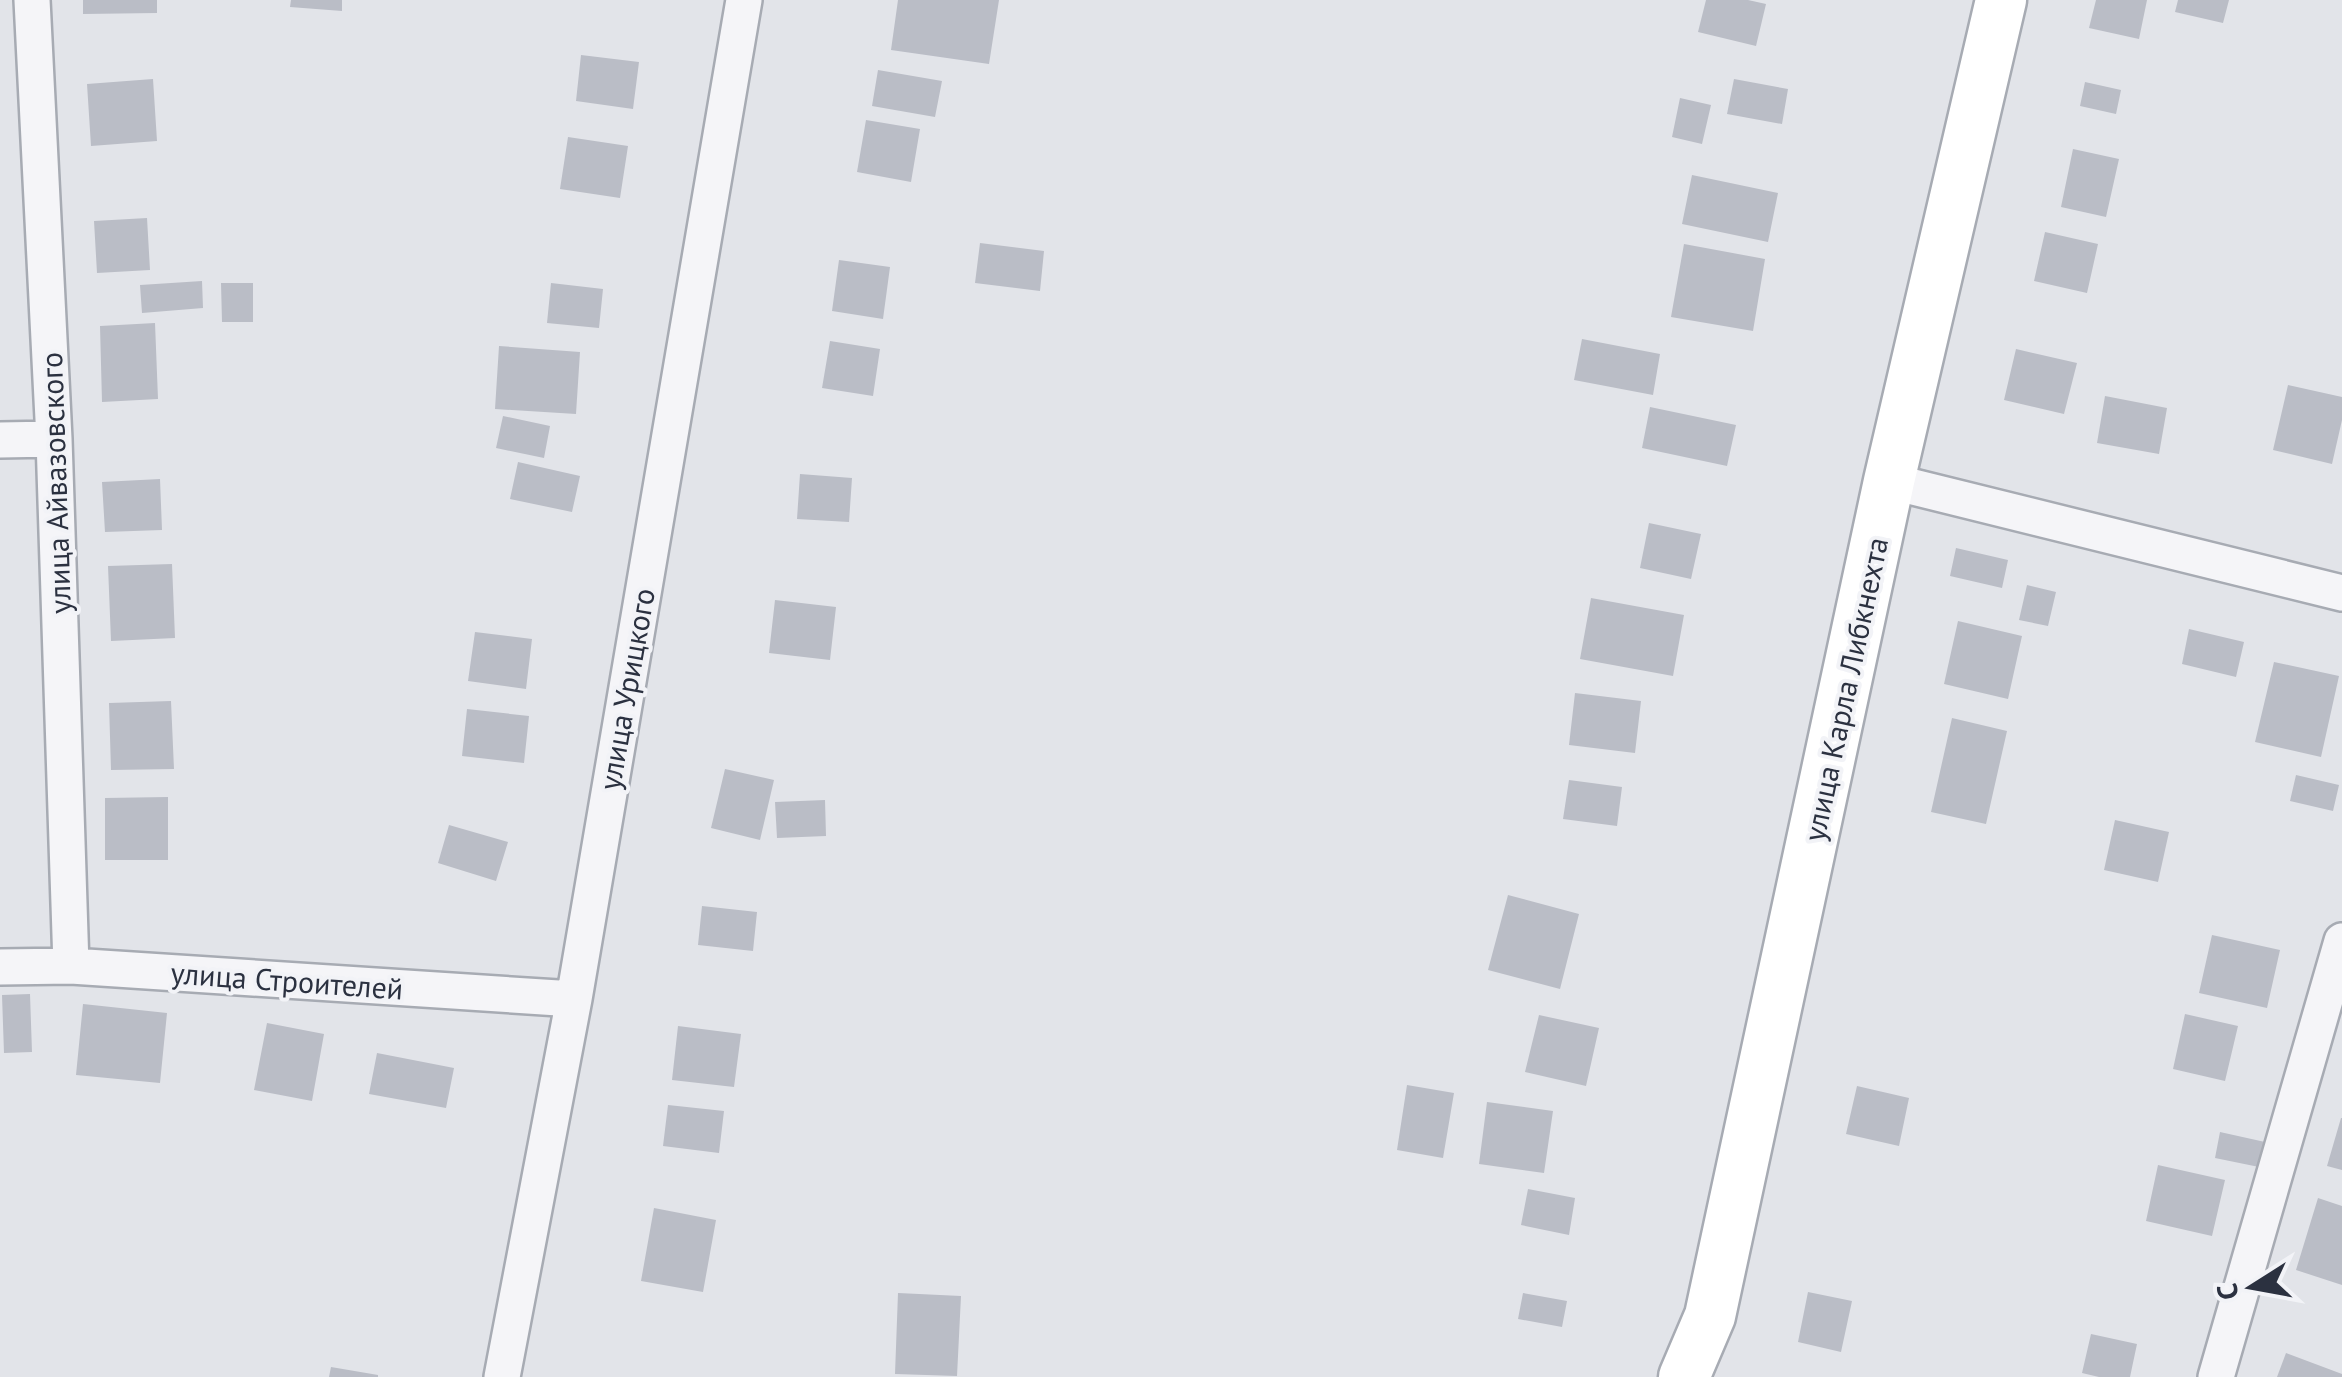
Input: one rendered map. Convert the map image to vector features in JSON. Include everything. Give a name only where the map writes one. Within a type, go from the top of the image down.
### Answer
[{"type":"main road","name":"улица Карла Либкнехта","points":[[1684,1377],[1710,1316],[1889,481],[2001,0]]},
{"type":"street","name":"улица Айвазовского","points":[[32,0],[54,439],[72,966]]},
{"type":"street","name":"улица Урицкого","points":[[502,1377],[574,999],[744,0]]},
{"type":"street","points":[[0,440],[54,439]]},
{"type":"street","points":[[1889,481],[2342,593]]},
{"type":"street","points":[[2216,1377],[2342,942]]},
{"type":"street","name":"улица Строителей","points":[[0,967],[72,966],[574,999]]},
{"type":"building","points":[[83,0],[157,0],[157,13],[83,14]]},
{"type":"building","points":[[291,0],[342,0],[342,11],[290,7]]},
{"type":"building","points":[[898,0],[999,0],[989,64],[891,50]]},
{"type":"building","points":[[1706,0],[1766,4],[1756,46],[1698,32]]},
{"type":"building","points":[[2096,0],[2147,0],[2139,39],[2089,28]]},
{"type":"building","points":[[2178,0],[2229,0],[2223,23],[2175,12]]},
{"type":"building","points":[[581,55],[639,62],[633,109],[576,101]]},
{"type":"building","points":[[878,70],[942,81],[935,117],[872,106]]},
{"type":"building","points":[[153,79],[157,141],[91,146],[87,84]]},
{"type":"building","points":[[1734,79],[1788,89],[1782,124],[1727,114]]},
{"type":"building","points":[[2085,82],[2121,90],[2116,114],[2080,106]]},
{"type":"building","points":[[1680,98],[1711,105],[1702,144],[1672,137]]},
{"type":"building","points":[[866,120],[920,129],[911,182],[857,172]]},
{"type":"building","points":[[568,137],[628,146],[620,198],[560,189]]},
{"type":"building","points":[[2073,149],[2119,159],[2106,217],[2061,207]]},
{"type":"building","points":[[1692,175],[1778,193],[1768,242],[1682,224]]},
{"type":"building","points":[[147,218],[150,270],[97,273],[94,221]]},
{"type":"building","points":[[2045,232],[2098,244],[2087,293],[2034,281]]},
{"type":"building","points":[[980,243],[1044,251],[1040,291],[975,283]]},
{"type":"building","points":[[1684,244],[1765,259],[1753,331],[1671,317]]},
{"type":"building","points":[[839,260],[890,267],[883,319],[832,311]]},
{"type":"building","points":[[202,281],[203,308],[142,313],[140,285]]},
{"type":"building","points":[[221,283],[253,283],[253,322],[222,322]]},
{"type":"building","points":[[551,283],[603,289],[599,328],[547,323]]},
{"type":"building","points":[[155,323],[158,399],[102,402],[100,326]]},
{"type":"building","points":[[1582,339],[1660,354],[1653,395],[1574,380]]},
{"type":"building","points":[[830,341],[880,349],[873,396],[822,388]]},
{"type":"building","points":[[499,346],[580,352],[576,414],[495,409]]},
{"type":"building","points":[[2016,349],[2077,363],[2064,414],[2004,400]]},
{"type":"building","points":[[2288,385],[2342,397],[2342,420],[2332,464],[2273,450]]},
{"type":"building","points":[[2105,396],[2167,408],[2159,454],[2097,443]]},
{"type":"building","points":[[1650,407],[1736,425],[1727,466],[1642,448]]},
{"type":"building","points":[[503,416],[550,426],[544,458],[496,448]]},
{"type":"building","points":[[518,462],[580,476],[572,512],[510,499]]},
{"type":"building","points":[[800,474],[852,478],[849,522],[797,519]]},
{"type":"building","points":[[160,479],[162,530],[105,532],[102,482]]},
{"type":"building","points":[[1649,523],[1701,534],[1691,579],[1640,568]]},
{"type":"building","points":[[1956,548],[2008,560],[2002,588],[1950,576]]},
{"type":"building","points":[[172,564],[175,638],[111,641],[108,566]]},
{"type":"building","points":[[2027,585],[2056,592],[2048,626],[2019,620]]},
{"type":"building","points":[[1591,598],[1684,615],[1673,676],[1580,659]]},
{"type":"building","points":[[775,600],[836,607],[830,660],[769,653]]},
{"type":"building","points":[[1958,621],[2022,636],[2008,699],[1944,684]]},
{"type":"building","points":[[2189,629],[2244,642],[2236,677],[2182,664]]},
{"type":"building","points":[[475,632],[532,639],[526,689],[468,681]]},
{"type":"building","points":[[2274,662],[2339,676],[2321,757],[2255,742]]},
{"type":"building","points":[[1575,693],[1641,701],[1635,753],[1569,745]]},
{"type":"building","points":[[171,701],[174,769],[111,770],[109,703]]},
{"type":"building","points":[[467,709],[529,716],[524,763],[462,756]]},
{"type":"building","points":[[1952,718],[2007,731],[1986,824],[1931,812]]},
{"type":"building","points":[[725,769],[774,780],[760,840],[711,828]]},
{"type":"building","points":[[2296,775],[2339,785],[2333,811],[2290,801]]},
{"type":"building","points":[[1569,780],[1622,787],[1617,826],[1563,819]]},
{"type":"building","points":[[168,797],[168,860],[105,860],[105,798]]},
{"type":"building","points":[[825,800],[826,836],[777,838],[775,802]]},
{"type":"building","points":[[2115,820],[2169,832],[2158,882],[2104,870]]},
{"type":"building","points":[[449,825],[508,842],[496,881],[438,863]]},
{"type":"building","points":[[1508,895],[1579,914],[1560,989],[1488,970]]},
{"type":"building","points":[[702,906],[757,912],[753,951],[698,945]]},
{"type":"building","points":[[2212,935],[2280,950],[2267,1008],[2199,993]]},
{"type":"building","points":[[30,994],[32,1052],[4,1053],[2,995]]},
{"type":"building","points":[[83,1004],[167,1013],[160,1083],[76,1075]]},
{"type":"building","points":[[2185,1014],[2238,1026],[2225,1081],[2173,1069]]},
{"type":"building","points":[[1539,1015],[1599,1028],[1586,1086],[1525,1072]]},
{"type":"building","points":[[267,1023],[324,1034],[312,1101],[254,1090]]},
{"type":"building","points":[[678,1026],[741,1034],[734,1087],[672,1080]]},
{"type":"building","points":[[377,1053],[454,1068],[446,1108],[369,1094]]},
{"type":"building","points":[[1407,1085],[1454,1093],[1443,1158],[1397,1150]]},
{"type":"building","points":[[1857,1086],[1909,1098],[1899,1146],[1846,1134]]},
{"type":"building","points":[[1487,1102],[1553,1111],[1544,1173],[1479,1164]]},
{"type":"building","points":[[668,1105],[724,1111],[719,1153],[663,1146]]},
{"type":"building","points":[[2342,1118],[2342,1170],[2327,1166]]},
{"type":"building","points":[[2220,1132],[2265,1142],[2259,1167],[2215,1158]]},
{"type":"building","points":[[2158,1165],[2225,1180],[2212,1236],[2146,1221]]},
{"type":"building","points":[[1528,1189],[1575,1198],[1569,1235],[1521,1225]]},
{"type":"building","points":[[2318,1198],[2342,1206],[2342,1285],[2296,1270]]},
{"type":"building","points":[[654,1208],[716,1220],[703,1292],[641,1281]]},
{"type":"building","points":[[1808,1292],[1852,1301],[1841,1352],[1798,1342]]},
{"type":"building","points":[[898,1293],[961,1296],[957,1376],[895,1374]]},
{"type":"building","points":[[1523,1293],[1567,1301],[1562,1327],[1518,1319]]},
{"type":"building","points":[[2091,1334],[2137,1344],[2130,1377],[2082,1373]]},
{"type":"building","points":[[2286,1353],[2342,1374],[2342,1377],[2277,1377]]},
{"type":"building","points":[[331,1367],[378,1375],[378,1377],[329,1377]]}]
